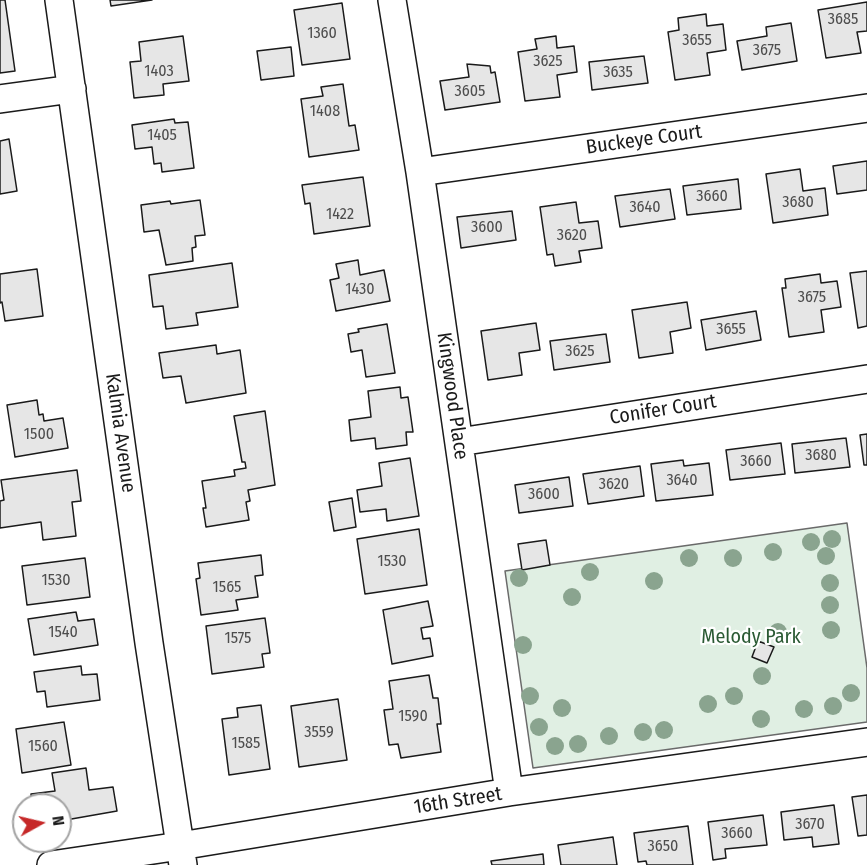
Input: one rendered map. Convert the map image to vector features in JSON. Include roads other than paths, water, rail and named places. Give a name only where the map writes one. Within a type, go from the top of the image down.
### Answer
[{"type":"street","name":"Kalmia Avenue","points":[[59,0],[149,643],[182,856]]},
{"type":"street","name":"Kingwood Place","points":[[392,0],[420,172],[509,792]]},
{"type":"street","points":[[0,99],[72,89]]},
{"type":"street","name":"Buckeye Court","points":[[420,172],[867,108]]},
{"type":"street","name":"Conifer Court","points":[[459,442],[867,379]]},
{"type":"street","name":"16th Street","points":[[51,865],[182,856],[509,792],[867,742]]},
{"type":"park label","name":"Melody Park","points":[[751,637]]}]
